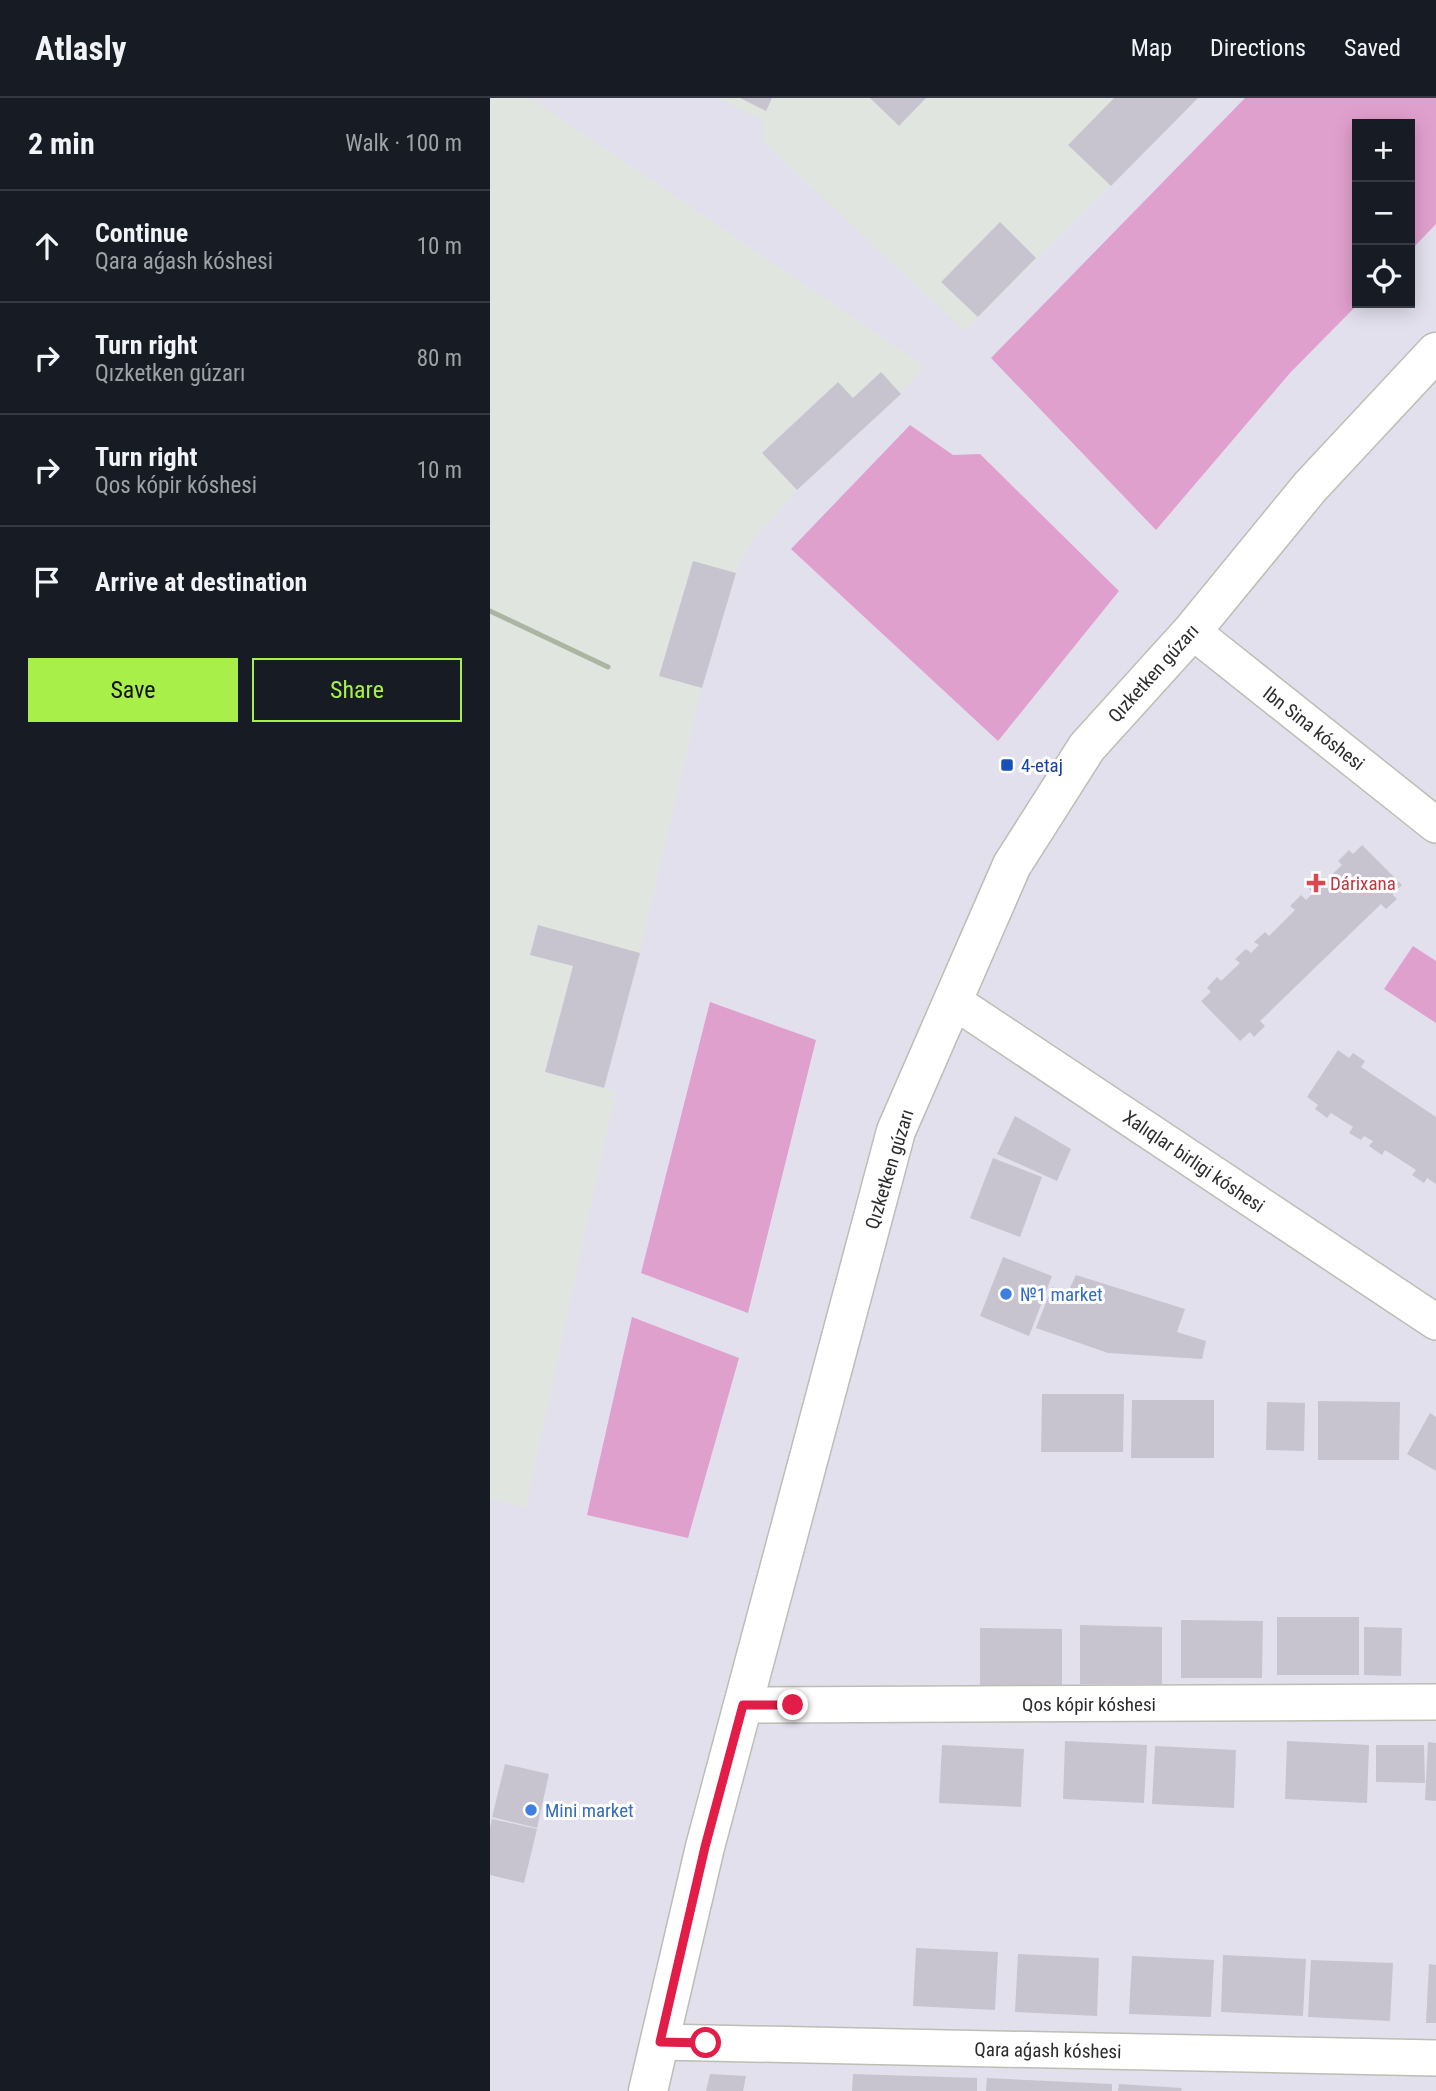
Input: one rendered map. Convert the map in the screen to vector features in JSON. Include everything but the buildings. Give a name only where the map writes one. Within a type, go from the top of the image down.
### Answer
[{"type":"street","name":"Qızketken gúzarı","points":[[648,2091],[705,1847],[896,1131],[1012,865],[1087,747],[1192,631],[1310,486],[1436,352]]},
{"type":"street","name":"Ibn Sina kóshesi","points":[[1192,631],[1436,825]]},
{"type":"street","name":"Xalıqlar birligi kóshesi","points":[[952,1000],[1436,1322]]},
{"type":"street","name":"Qos kópir kóshesi","points":[[743,1705],[1436,1702]]},
{"type":"street","name":"Qara aǵash kóshesi","points":[[660,2042],[1436,2058]]},
{"type":"shaded area","points":[[490,98],[531,98],[924,366],[901,394],[797,490],[747,548],[736,573],[693,561],[660,676],[702,688],[640,953],[604,1088],[616,1091],[526,1507],[490,1499]]},
{"type":"shaded area","points":[[718,98],[1198,98],[965,331],[763,142],[764,121]]},
{"type":"shaded area","points":[[1245,98],[1436,98],[1436,224],[1415,246],[1415,119],[1352,119],[1354,308],[1290,373],[1156,530],[991,358]]},
{"type":"shaded area","points":[[910,425],[953,455],[980,454],[1119,591],[998,741],[791,549]]},
{"type":"shaded area","points":[[1413,946],[1436,961],[1436,1023],[1384,989]]},
{"type":"shaded area","points":[[710,1002],[816,1040],[748,1313],[641,1273]]},
{"type":"shaded area","points":[[632,1317],[739,1358],[688,1538],[587,1515]]},
{"type":"railway","points":[[490,611],[608,667]]},
{"type":"place","name":"4-etaj","points":[[1007,765]]},
{"type":"place","name":"Dárixana","points":[[1316,883]]},
{"type":"place","name":"№1 market","points":[[1006,1294]]},
{"type":"place","name":"Mini market","points":[[531,1810]]},
{"type":"route","points":[[706,2043],[660,2042],[705,1847],[743,1705],[793,1705]]}]
